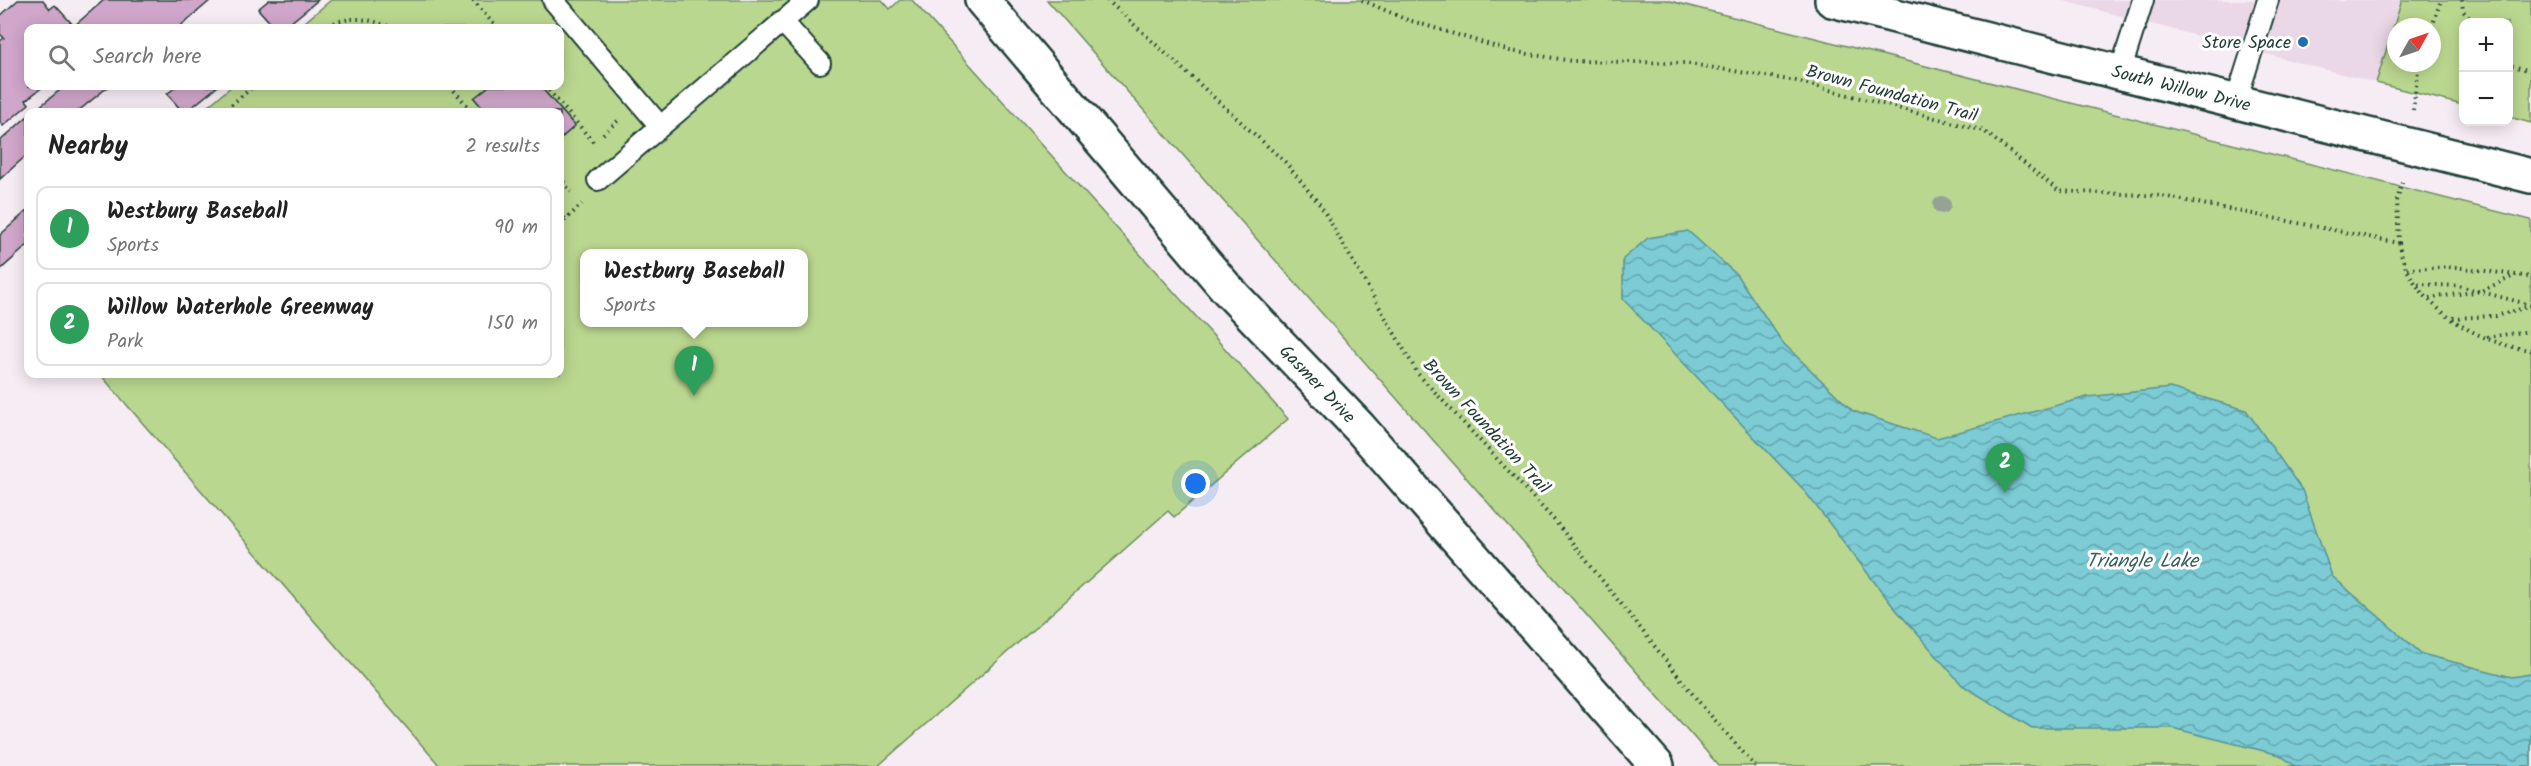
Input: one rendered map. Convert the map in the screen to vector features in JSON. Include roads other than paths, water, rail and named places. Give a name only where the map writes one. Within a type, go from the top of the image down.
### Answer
[{"type":"street","name":"Gasmer Drive","points":[[982,0],[1227,289],[1359,427],[1657,766]]},
{"type":"street","name":"South Willow Drive","points":[[1832,0],[2531,176]]},
{"type":"lane","points":[[553,0],[660,126]]},
{"type":"lane","points":[[598,180],[808,0]]},
{"type":"lane","points":[[2120,72],[2143,0]]},
{"type":"lane","points":[[2236,101],[2268,0]]},
{"type":"lane","points":[[782,21],[820,63]]},
{"type":"water","name":"Triangle Lake","points":[[1688,231],[1736,274],[1783,343],[1853,411],[1937,438],[2087,397],[2170,388],[2246,410],[2302,490],[2332,576],[2422,654],[2512,677],[2531,674],[2531,766],[2295,766],[2280,755],[2172,728],[2032,728],[1962,685],[1892,605],[1803,489],[1623,299],[1623,259],[1648,238]]},
{"type":"place","name":"Store Space","points":[[2303,42]]},
{"type":"place","name":"Westbury Baseball","points":[[694,396]]},
{"type":"place","name":"Willow Waterhole Greenway","points":[[2005,493]]}]
